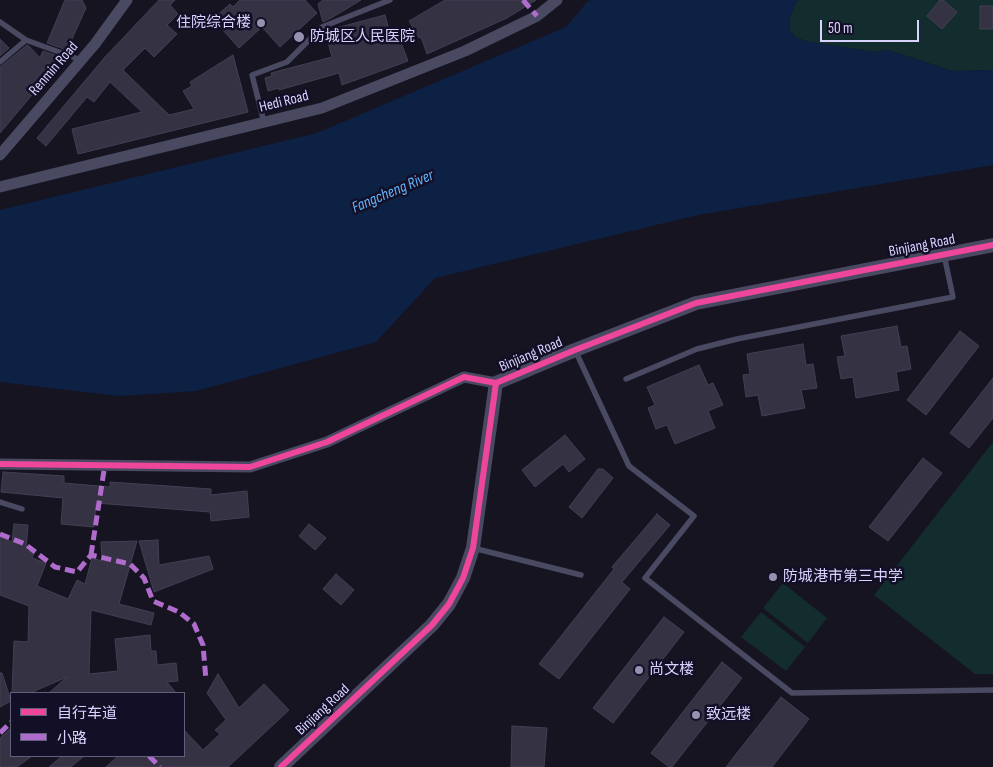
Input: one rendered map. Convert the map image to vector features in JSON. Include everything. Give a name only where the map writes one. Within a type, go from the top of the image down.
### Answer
[{"type":"street","name":"Renmin Road","points":[[0,155],[81,60],[127,0]]},
{"type":"street","name":"Hedi Road","points":[[0,187],[322,108],[466,51],[537,16],[557,0]]},
{"type":"street","name":"Binjiang Road","points":[[281,767],[432,625],[449,604],[460,584],[473,548],[496,383],[696,303],[993,245]]},
{"type":"street","points":[[0,464],[250,467],[327,442],[464,377],[496,383]]},
{"type":"lane","points":[[264,122],[252,75],[287,62],[322,27],[388,0]]},
{"type":"lane","points":[[0,22],[26,40],[81,60]]},
{"type":"lane","points":[[0,62],[26,40]]},
{"type":"lane","points":[[626,380],[697,350],[737,340],[952,297],[944,255]]},
{"type":"lane","points":[[575,350],[630,466],[694,516],[645,578],[792,693],[993,690]]},
{"type":"lane","points":[[0,502],[22,509]]},
{"type":"lane","points":[[473,548],[581,575]]},
{"type":"green space","points":[[799,0],[993,0],[993,70],[952,71],[888,50],[874,52],[805,41],[795,37],[789,29],[795,4]]},
{"type":"green space","points":[[993,442],[993,674],[975,674],[874,595]]},
{"type":"green space","points":[[783,583],[827,618],[808,643],[763,608]]},
{"type":"green space","points":[[761,612],[805,647],[786,671],[741,637]]},
{"type":"water","name":"Fangcheng River","points":[[799,0],[795,4],[789,29],[795,37],[805,41],[874,52],[888,50],[952,71],[993,70],[993,165],[698,215],[435,278],[376,342],[196,391],[119,396],[0,382],[0,210],[317,133],[566,27],[588,1]]},
{"type":"building","points":[[65,0],[82,0],[86,8],[67,50],[47,43]]},
{"type":"building","points":[[159,0],[175,0],[170,5],[178,14],[167,25],[177,34],[154,57],[145,48],[123,70],[169,115],[194,109],[183,91],[192,86],[190,82],[233,55],[248,112],[78,154],[72,129],[142,112],[110,82],[94,102],[87,97],[46,146],[37,138],[105,57]]},
{"type":"building","name":"住院综合楼","points":[[240,0],[305,0],[317,13],[280,47],[262,27],[239,48],[213,19],[230,4],[233,7]]},
{"type":"building","points":[[323,0],[361,0],[323,22],[318,4]]},
{"type":"building","points":[[445,0],[536,0],[507,18],[427,54],[421,37],[419,38],[409,21]]},
{"type":"building","points":[[940,0],[943,0],[957,12],[942,29],[927,16]]},
{"type":"building","points":[[980,6],[993,6],[993,29],[980,29]]},
{"type":"building","points":[[385,15],[390,34],[397,32],[408,61],[342,85],[339,73],[279,90],[279,88],[268,91],[265,78],[272,76],[271,73],[332,57],[325,31]]},
{"type":"building","points":[[0,39],[9,48],[0,56]]},
{"type":"building","points":[[27,45],[40,58],[43,51],[63,58],[0,133],[0,67]]},
{"type":"building","points":[[897,326],[901,347],[907,346],[911,369],[896,372],[899,390],[856,398],[853,377],[841,379],[837,357],[845,356],[841,336]]},
{"type":"building","points":[[960,331],[979,346],[926,415],[907,400]]},
{"type":"building","points":[[803,344],[806,365],[813,364],[817,388],[801,390],[805,408],[762,416],[758,395],[746,397],[743,375],[750,374],[747,354]]},
{"type":"building","points":[[699,365],[708,385],[713,383],[723,405],[708,411],[715,428],[675,444],[667,425],[656,429],[648,408],[655,405],[647,387]]},
{"type":"building","points":[[993,378],[993,418],[969,448],[950,433]]},
{"type":"building","points":[[565,435],[585,459],[569,472],[563,464],[535,487],[522,470]]},
{"type":"building","points":[[923,458],[942,473],[888,541],[869,527]]},
{"type":"building","points":[[598,469],[603,469],[613,478],[582,518],[569,507]]},
{"type":"building","points":[[3,472],[64,476],[64,483],[110,487],[110,482],[211,489],[211,495],[247,491],[249,517],[211,521],[210,512],[96,503],[94,527],[61,524],[63,498],[1,492]]},
{"type":"building","points":[[657,514],[670,525],[622,582],[630,589],[559,679],[539,664],[614,569],[612,567]]},
{"type":"building","points":[[14,524],[28,525],[26,550],[34,553],[32,558],[46,563],[37,586],[68,599],[77,580],[85,584],[92,558],[102,561],[101,542],[137,541],[119,604],[154,613],[151,625],[91,610],[89,674],[118,671],[115,639],[150,635],[151,651],[156,651],[157,665],[176,663],[178,681],[167,682],[175,692],[50,692],[67,677],[32,692],[12,692],[14,641],[28,642],[29,606],[0,595],[0,537],[12,542]]},
{"type":"building","points":[[309,524],[326,538],[315,550],[299,536]]},
{"type":"building","points":[[158,540],[159,565],[209,556],[213,569],[154,592],[139,541]]},
{"type":"building","points":[[336,574],[354,590],[341,605],[323,589]]},
{"type":"building","name":"尚文楼","points":[[664,617],[684,632],[613,723],[593,708]]},
{"type":"building","name":"致远楼","points":[[722,662],[742,678],[672,767],[669,767],[651,753]]},
{"type":"building","points":[[0,673],[2,673],[10,702],[0,707]]},
{"type":"building","points":[[218,674],[239,708],[264,684],[289,710],[228,767],[106,767],[117,757],[185,757],[185,731],[203,750],[220,734],[215,730],[226,720],[207,693]]},
{"type":"building","points":[[781,697],[809,719],[772,767],[726,767]]},
{"type":"building","points":[[512,726],[547,728],[544,767],[511,767]]},
{"type":"building","points":[[10,729],[10,757],[31,757],[17,767],[0,767],[0,738]]},
{"type":"building","points":[[61,757],[83,757],[71,767],[49,767]]},
{"type":"marked path","points":[[523,0],[537,16]]},
{"type":"marked path","points":[[91,555],[105,464]]},
{"type":"marked path","points":[[0,534],[25,544],[55,567],[77,572],[91,555],[130,564],[144,578],[153,601],[179,612],[194,624],[203,645],[206,680]]},
{"type":"marked path","points":[[0,733],[10,723]]},
{"type":"marked path","points":[[150,757],[160,767]]},
{"type":"cycle path","points":[[496,383],[696,303],[993,245]]},
{"type":"cycle path","points":[[0,464],[250,467],[327,442],[464,377],[496,383]]},
{"type":"cycle path","points":[[281,767],[432,625],[449,604],[463,578],[473,548],[496,383]]},
{"type":"place","name":"住院综合楼","points":[[261,23]]},
{"type":"place","name":"防城区人民医院","points":[[299,37]]},
{"type":"place","name":"防城港市第三中学","points":[[773,577]]},
{"type":"place","name":"尚文楼","points":[[639,670]]},
{"type":"place","name":"致远楼","points":[[696,715]]}]
